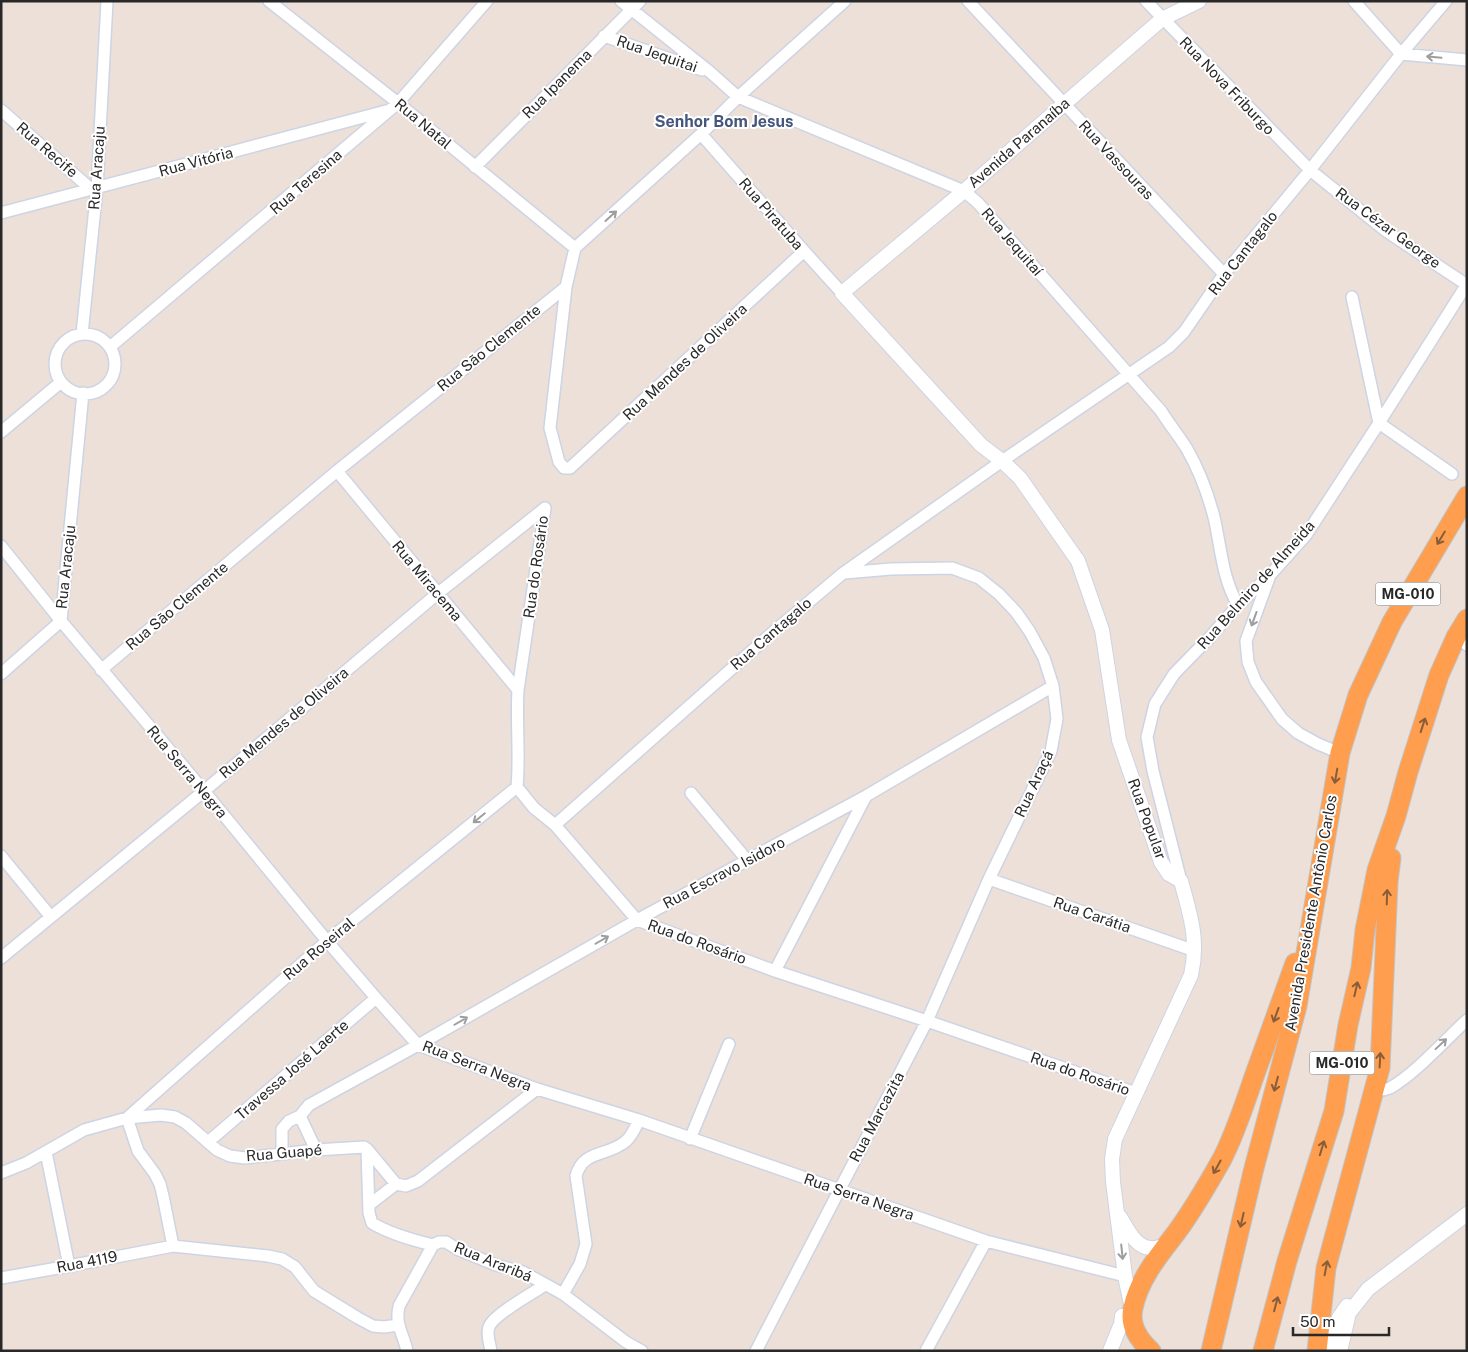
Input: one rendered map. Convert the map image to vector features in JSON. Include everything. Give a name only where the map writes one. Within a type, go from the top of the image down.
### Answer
[{"type":"highway","name":"Avenida Presidente Antônio Carlos","points":[[1211,1351],[1253,1172],[1297,1006],[1340,753],[1358,695],[1392,622],[1467,496]]},
{"type":"highway","name":"MG-010","points":[[1263,1351],[1287,1261],[1334,1111],[1377,870],[1396,816],[1439,675],[1462,641],[1467,620]]},
{"type":"highway","points":[[1317,1351],[1326,1268],[1380,1068],[1388,882],[1396,816]]},
{"type":"highway","points":[[1151,1351],[1138,1338],[1133,1324],[1132,1309],[1140,1285],[1203,1193],[1223,1156],[1242,1112],[1311,920]]},
{"type":"street","name":"Rua Aracaju","points":[[82,334],[107,1]]},
{"type":"street","name":"Rua Natal","points":[[269,1],[394,106],[475,167],[574,248]]},
{"type":"street","name":"Rua Teresina","points":[[110,347],[394,106],[486,1]]},
{"type":"street","name":"Rua Jequitaí","points":[[621,1],[710,72],[738,97],[964,191],[978,203],[1161,411],[1187,449],[1202,478],[1214,516],[1226,577],[1238,605]]},
{"type":"street","name":"Rua Ipanema","points":[[475,167],[640,1]]},
{"type":"street","points":[[566,287],[574,248],[845,1]]},
{"type":"street","name":"Rua Vassouras","points":[[968,1],[1224,274]]},
{"type":"street","name":"Rua Nova Friburgo","points":[[1146,1],[1310,170]]},
{"type":"street","name":"Avenida Paranaíba","points":[[842,293],[964,191],[1162,19],[1199,1]]},
{"type":"street","points":[[1354,1],[1401,54],[1467,60]]},
{"type":"street","name":"Rua Cantagalo","points":[[555,825],[772,633],[842,574],[1002,461],[1169,347],[1184,332],[1224,274],[1446,1]]},
{"type":"street","name":"Rua Jequitai","points":[[604,36],[710,72]]},
{"type":"street","name":"Rua Vitória","points":[[1,213],[394,106]]},
{"type":"street","name":"Rua Recife","points":[[1,110],[94,189]]},
{"type":"street","name":"Rua Piratuba","points":[[701,134],[842,293]]},
{"type":"street","name":"Rua Cézar George","points":[[1310,170],[1386,231],[1467,285]]},
{"type":"street","name":"Rua Mendes de Oliveira","points":[[566,287],[550,428],[559,462],[564,468],[570,468],[804,251]]},
{"type":"street","name":"Rua Belmiro de Almeida","points":[[1180,881],[1153,771],[1147,737],[1155,704],[1174,674],[1306,535],[1467,285]]},
{"type":"street","name":"Rua São Clemente","points":[[101,670],[337,471],[566,287]]},
{"type":"street","points":[[842,293],[981,445],[1002,461]]},
{"type":"street","points":[[1352,296],[1379,423],[1452,474]]},
{"type":"street","points":[[90,334],[98,336],[110,347],[114,355],[115,365],[113,374],[101,389],[92,392],[75,392],[61,382],[55,365],[56,356],[60,348],[73,336],[90,334]]},
{"type":"street","points":[[1,432],[61,382]]},
{"type":"street","name":"Rua Aracaju","points":[[60,621],[83,393]]},
{"type":"street","name":"Rua Popular","points":[[1002,461],[1020,478],[1078,561],[1102,630],[1119,740],[1161,862],[1169,874],[1180,881],[1193,924],[1194,951],[1191,975],[1115,1139],[1112,1166],[1125,1276],[1132,1309],[1120,1324]]},
{"type":"street","name":"Rua Miracema","points":[[337,471],[518,690]]},
{"type":"street","name":"Rua Mendes de Oliveira","points":[[1,958],[204,791],[437,594],[545,508]]},
{"type":"street","name":"Rua do Rosário","points":[[545,508],[518,690],[516,713],[519,764],[517,787],[534,808],[555,825],[637,920],[775,971],[1136,1093]]},
{"type":"street","name":"Rua Serra Negra","points":[[1,546],[60,621],[204,791],[327,941],[418,1045],[537,1089],[639,1120],[986,1241],[1125,1276]]},
{"type":"street","name":"Rua Araçá","points":[[842,574],[891,569],[952,568],[979,578],[999,594],[1016,612],[1026,625],[1044,658],[1053,686],[1057,719],[1051,751],[989,879]]},
{"type":"street","points":[[1271,574],[1246,642],[1248,662],[1256,682],[1282,719],[1298,733],[1340,753]]},
{"type":"street","points":[[1,674],[60,621]]},
{"type":"street","name":"Rua Escravo Isidoro","points":[[282,1154],[282,1129],[289,1121],[300,1116],[309,1105],[637,920],[866,796],[1053,686]]},
{"type":"street","name":"Rua Roseiral","points":[[126,1118],[327,941],[517,787]]},
{"type":"street","points":[[691,793],[747,860]]},
{"type":"street","points":[[775,971],[866,796]]},
{"type":"street","points":[[1,856],[52,917]]},
{"type":"street","name":"Rua Carátia","points":[[989,879],[1194,951]]},
{"type":"street","name":"Rua Marcazita","points":[[756,1351],[927,1021],[989,879]]},
{"type":"street","name":"Travessa José Laerte","points":[[208,1142],[376,998]]},
{"type":"street","points":[[1374,1090],[1380,1091],[1390,1087],[1413,1070],[1467,1020]]},
{"type":"street","points":[[690,1139],[730,1044]]},
{"type":"street","points":[[367,1149],[396,1184],[406,1186],[418,1181],[537,1089]]},
{"type":"street","name":"Rua Guapé","points":[[1,1173],[26,1163],[84,1130],[126,1118],[161,1115],[175,1117],[186,1123],[217,1150],[230,1156],[245,1158],[360,1146],[367,1149]]},
{"type":"street","points":[[300,1116],[316,1150]]},
{"type":"street","points":[[126,1118],[138,1151],[160,1184],[173,1246]]},
{"type":"street","points":[[562,1294],[580,1264],[586,1244],[576,1176],[578,1166],[586,1159],[627,1141],[639,1120]]},
{"type":"street","name":"Rua Araribá","points":[[367,1149],[369,1213],[372,1222],[388,1231],[417,1241],[433,1245],[439,1242],[446,1242],[459,1250],[496,1265],[523,1272],[562,1294],[626,1342],[642,1351]]},
{"type":"street","points":[[46,1152],[69,1266]]},
{"type":"street","points":[[369,1205],[396,1184]]},
{"type":"street","name":"Rua Popular","points":[[1118,1213],[1139,1244],[1150,1248],[1166,1245]]},
{"type":"street","points":[[1340,1351],[1349,1314],[1368,1289],[1467,1214]]},
{"type":"street","points":[[926,1351],[986,1241]]},
{"type":"street","points":[[407,1351],[398,1325],[399,1306],[433,1245]]},
{"type":"street","name":"Rua 4119","points":[[1,1278],[173,1246],[268,1256],[282,1259],[295,1267],[314,1291],[344,1311],[374,1326],[398,1325]]},
{"type":"street","points":[[1326,1351],[1328,1341],[1342,1312],[1361,1288],[1408,1259]]},
{"type":"street","points":[[491,1351],[488,1328],[494,1319],[545,1285]]},
{"type":"street","name":"Rua Popular","points":[[1110,1351],[1120,1324],[1128,1291]]},
{"type":"district","name":"Senhor Bom Jesus","points":[[724,121]]}]
